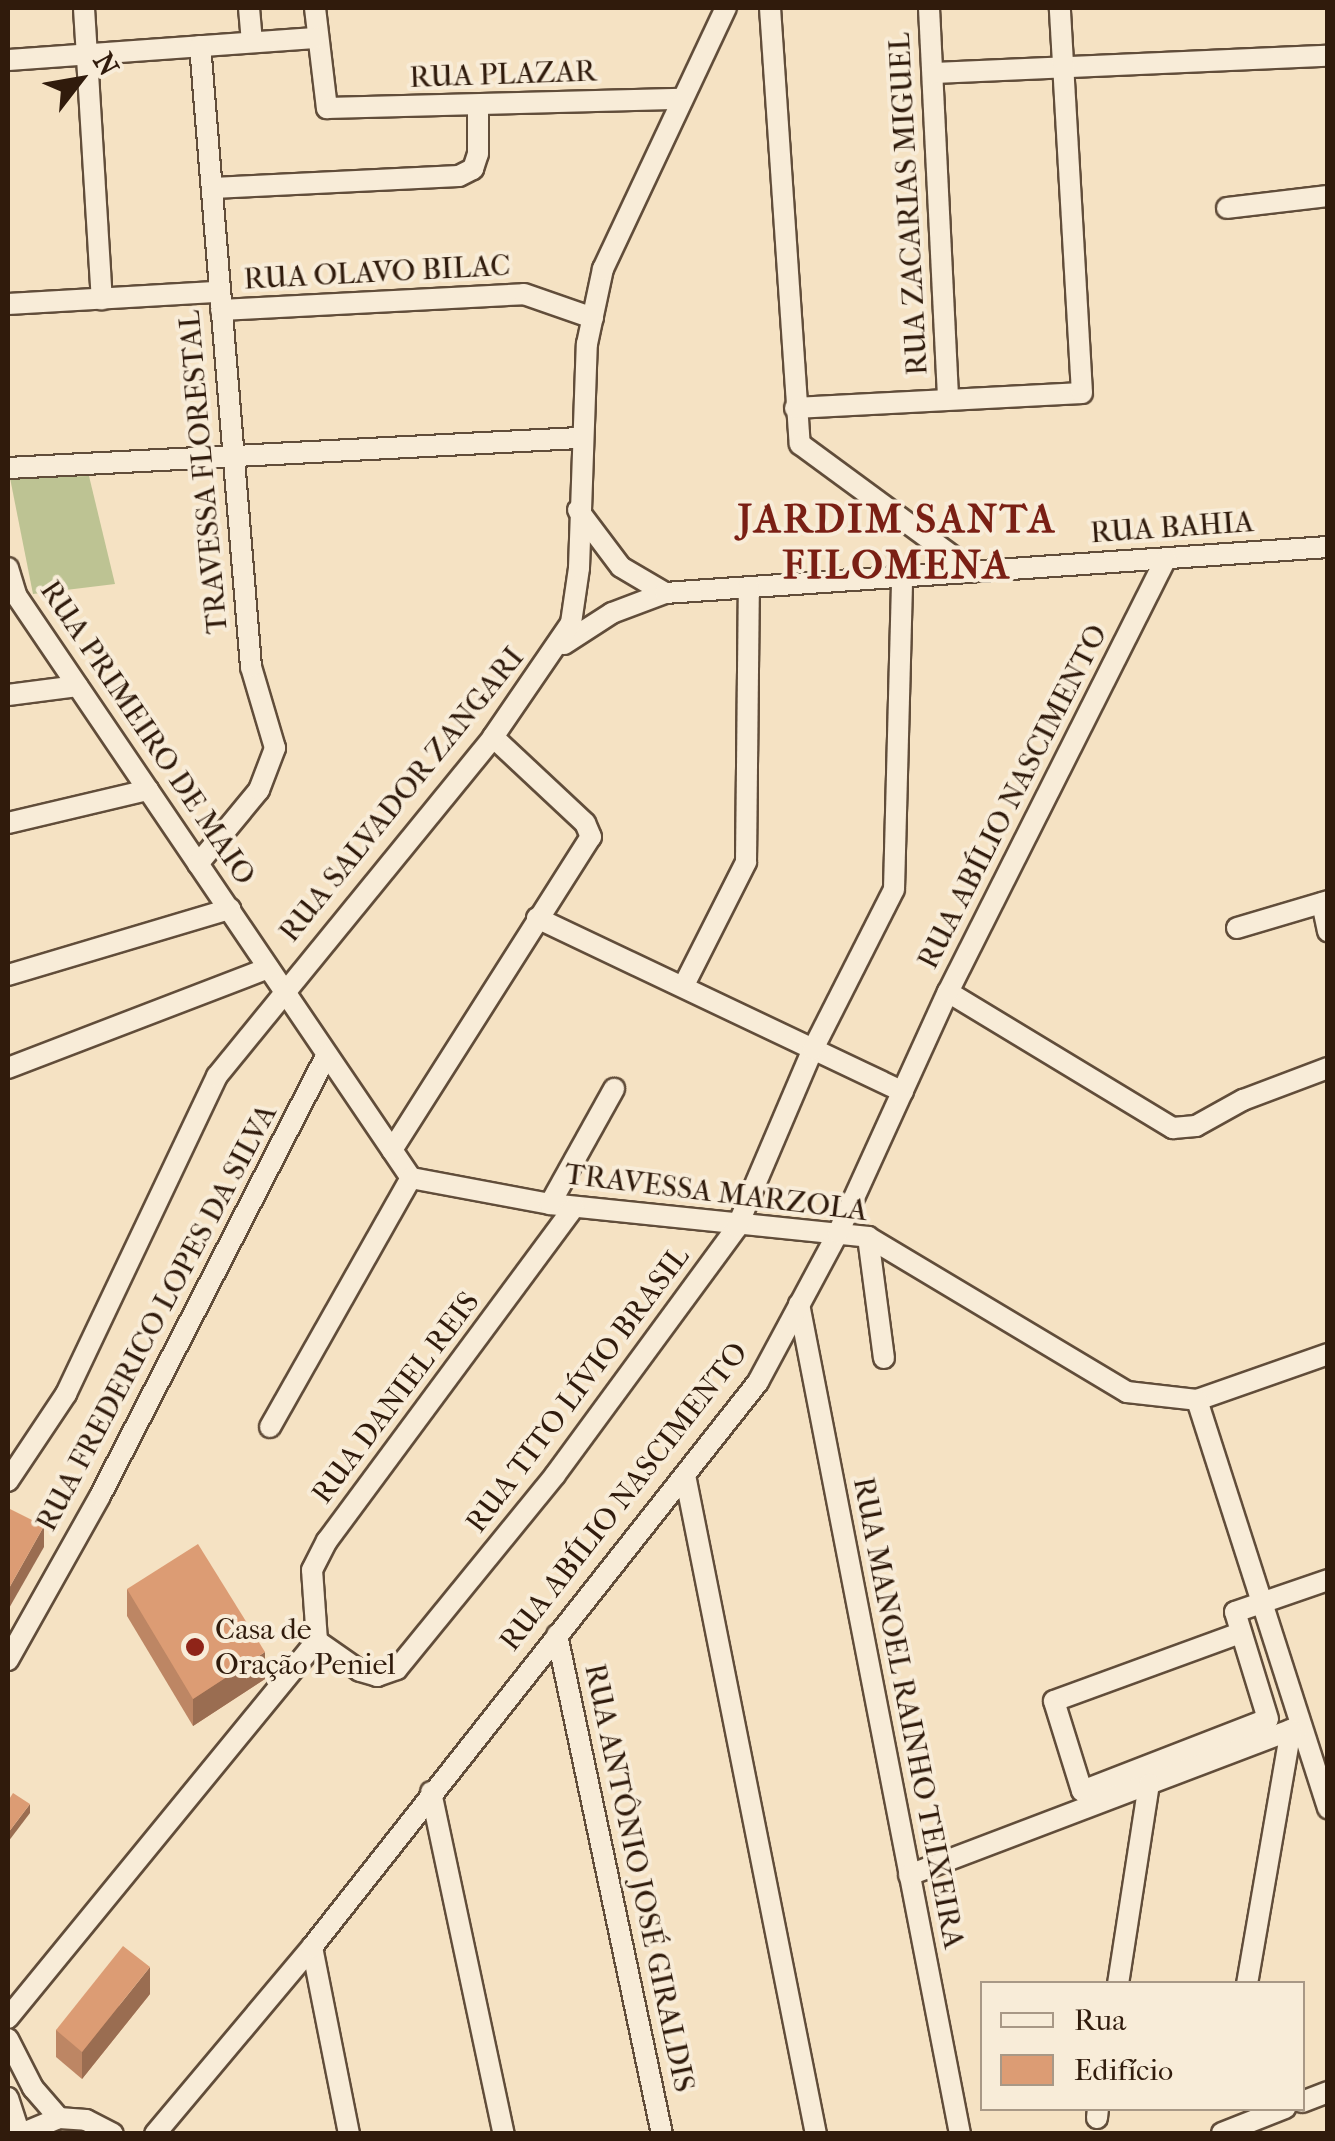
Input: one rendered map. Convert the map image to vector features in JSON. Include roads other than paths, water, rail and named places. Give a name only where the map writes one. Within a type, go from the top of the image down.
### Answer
[{"type":"street","points":[[84,8],[102,298]]},
{"type":"street","points":[[249,8],[252,42]]},
{"type":"street","points":[[8,60],[315,38],[315,8]]},
{"type":"street","name":"RUA SALVADOR ZANGARI","points":[[33,1444],[66,1394],[188,1126],[283,989],[493,737],[571,623],[580,568],[580,438],[593,318],[616,236],[726,8]]},
{"type":"street","points":[[770,8],[800,444],[813,460],[973,572]]},
{"type":"street","name":"RUA ZACARIAS MIGUEL","points":[[929,8],[948,398]]},
{"type":"street","points":[[795,408],[1082,393],[1060,8]]},
{"type":"street","name":"RUA PLAZAR","points":[[315,38],[327,108],[682,98]]},
{"type":"street","name":"TRAVESSA FLORESTAL","points":[[198,864],[259,790],[275,748],[251,667],[200,46]]},
{"type":"street","points":[[933,73],[1328,56]]},
{"type":"street","points":[[212,188],[458,176],[472,169],[478,154],[478,106]]},
{"type":"street","points":[[1227,208],[1328,196]]},
{"type":"street","name":"RUA OLAVO BILAC","points":[[8,304],[102,298],[220,301],[524,294],[593,318]]},
{"type":"street","points":[[8,468],[235,460],[580,438]]},
{"type":"street","points":[[578,510],[621,567],[666,594]]},
{"type":"street","name":"RUA BAHIA","points":[[556,650],[612,613],[666,594],[1328,547]]},
{"type":"street","name":"RUA ABÍLIO NASCIMENTO","points":[[155,2134],[312,1947],[758,1382],[838,1233],[948,992],[1166,560]]},
{"type":"street","name":"RUA PRIMEIRO DE MAIO","points":[[8,568],[12,596],[411,1178]]},
{"type":"street","name":"RUA TITO LÍVIO BRASIL","points":[[317,1641],[360,1671],[377,1676],[397,1669],[555,1475],[738,1227],[813,1049],[894,888],[902,576]]},
{"type":"street","points":[[684,986],[746,862],[749,587]]},
{"type":"street","points":[[8,695],[77,686]]},
{"type":"street","points":[[392,1150],[591,837],[585,823],[493,737]]},
{"type":"street","points":[[8,824],[148,790]]},
{"type":"street","points":[[1237,928],[1325,902],[1328,931]]},
{"type":"street","points":[[8,975],[230,909]]},
{"type":"street","points":[[537,918],[903,1092]]},
{"type":"street","points":[[8,1068],[268,968]]},
{"type":"street","points":[[948,992],[1173,1128],[1196,1126],[1243,1100],[1328,1068]]},
{"type":"street","name":"RUA FREDERICO LOPES DA SILVA","points":[[8,1660],[100,1496],[327,1055]]},
{"type":"street","points":[[550,1204],[614,1088]]},
{"type":"street","points":[[270,1428],[411,1178]]},
{"type":"street","name":"TRAVESSA MARZOLA","points":[[411,1178],[550,1204],[738,1227],[868,1236],[1127,1392],[1197,1400],[1328,1354]]},
{"type":"street","name":"RUA DANIEL REIS","points":[[317,1641],[312,1570],[327,1541],[574,1206]]},
{"type":"street","points":[[868,1236],[884,1358]]},
{"type":"street","name":"RUA MANOEL RAINHO TEIXEIRA","points":[[799,1304],[960,2134]]},
{"type":"street","points":[[1197,1400],[1264,1605],[1296,1728],[1328,1808]]},
{"type":"street","points":[[8,1468],[33,1444]]},
{"type":"street","points":[[8,1481],[33,1444]]},
{"type":"street","points":[[685,1475],[816,2134]]},
{"type":"street","points":[[1240,1633],[1054,1701],[1082,1791],[1268,1719],[1235,1612],[1328,1580]]},
{"type":"street","name":"RUA ANTÔNIO JOSÉ GIRALDIS","points":[[558,1635],[662,2134]]},
{"type":"street","points":[[8,2018],[317,1641]]},
{"type":"street","points":[[909,1875],[1296,1728]]},
{"type":"street","points":[[1249,1981],[1296,1728]]},
{"type":"street","points":[[1118,1981],[1149,1784]]},
{"type":"street","points":[[432,1792],[504,2134]]},
{"type":"street","points":[[312,1947],[349,2134]]},
{"type":"street","points":[[8,2039],[34,2088],[59,2118]]},
{"type":"street","points":[[8,2098],[20,2134],[59,2118],[86,2120],[113,2134]]},
{"type":"street","points":[[1222,2133],[1277,2111]]},
{"type":"place","name":"Casa de Oração Peniel","points":[[195,1647]]},
{"type":"district","name":"JARDIM SANTA FILOMENA","points":[[897,542]]}]
